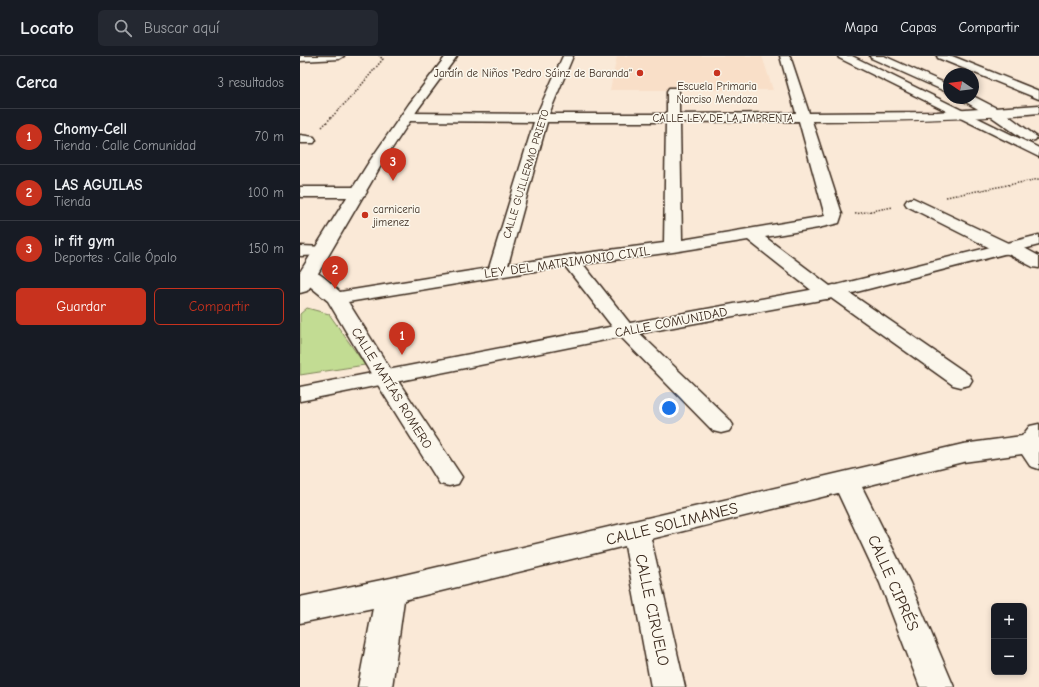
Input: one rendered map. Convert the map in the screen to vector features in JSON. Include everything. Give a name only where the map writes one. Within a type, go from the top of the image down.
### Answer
[{"type":"street","points":[[303,63],[336,56]]},
{"type":"street","points":[[336,298],[304,281],[376,162],[452,56]]},
{"type":"street","name":"CALLE GUILLERMO PRIETO","points":[[497,272],[541,119],[568,56]]},
{"type":"street","points":[[785,56],[805,117]]},
{"type":"street","points":[[843,56],[1039,153]]},
{"type":"street","points":[[875,56],[943,86]]},
{"type":"street","points":[[942,56],[1039,94]]},
{"type":"street","points":[[673,91],[673,247]]},
{"type":"street","points":[[979,104],[997,114],[1039,144]]},
{"type":"street","name":"CALLE LEY DE LA IMPRENTA","points":[[407,117],[541,119],[805,117],[997,114],[1039,109]]},
{"type":"street","name":"LEY DEL MATRIMONIO CIVIL","points":[[336,298],[570,260],[673,247],[818,223],[833,219],[834,214],[805,117]]},
{"type":"street","points":[[300,192],[359,192]]},
{"type":"street","points":[[913,203],[1039,263]]},
{"type":"street","points":[[751,234],[830,292],[961,380]]},
{"type":"street","name":"CALLE COMUNIDAD","points":[[300,394],[625,330],[830,292],[1039,240]]},
{"type":"street","points":[[300,251],[321,251]]},
{"type":"street","points":[[570,260],[625,330],[721,425]]},
{"type":"street","name":"CALLE MATÍAS ROMERO","points":[[336,298],[384,377],[449,477]]},
{"type":"street","name":"CALLE SOLIMANES","points":[[300,610],[391,591],[963,453],[1036,445]]},
{"type":"street","name":"CALLE CIPRÉS","points":[[846,481],[895,583],[938,687]]},
{"type":"street","name":"CALLE CIRUELO","points":[[636,532],[668,687]]},
{"type":"street","points":[[375,687],[391,591]]},
{"type":"path","points":[[304,140],[352,97],[383,59],[379,56]]},
{"type":"shaded area","name":"Escuela Primaria Narciso Mendoza","points":[[617,56],[762,56],[773,90],[610,90]]},
{"type":"green space","points":[[307,308],[329,314],[365,365],[300,375],[300,314]]},
{"type":"place","name":"Jardín de Niños \"Pedro Sáinz de Baranda\"","points":[[640,73]]},
{"type":"place","name":"Escuela Primaria Narciso Mendoza","points":[[717,73]]},
{"type":"place","name":"ir fit gym","points":[[393,181]]},
{"type":"place","name":"carniceria jimenez","points":[[365,215]]},
{"type":"place","name":"LAS AGUILAS","points":[[335,289]]},
{"type":"place","name":"Chomy-Cell","points":[[402,355]]}]
